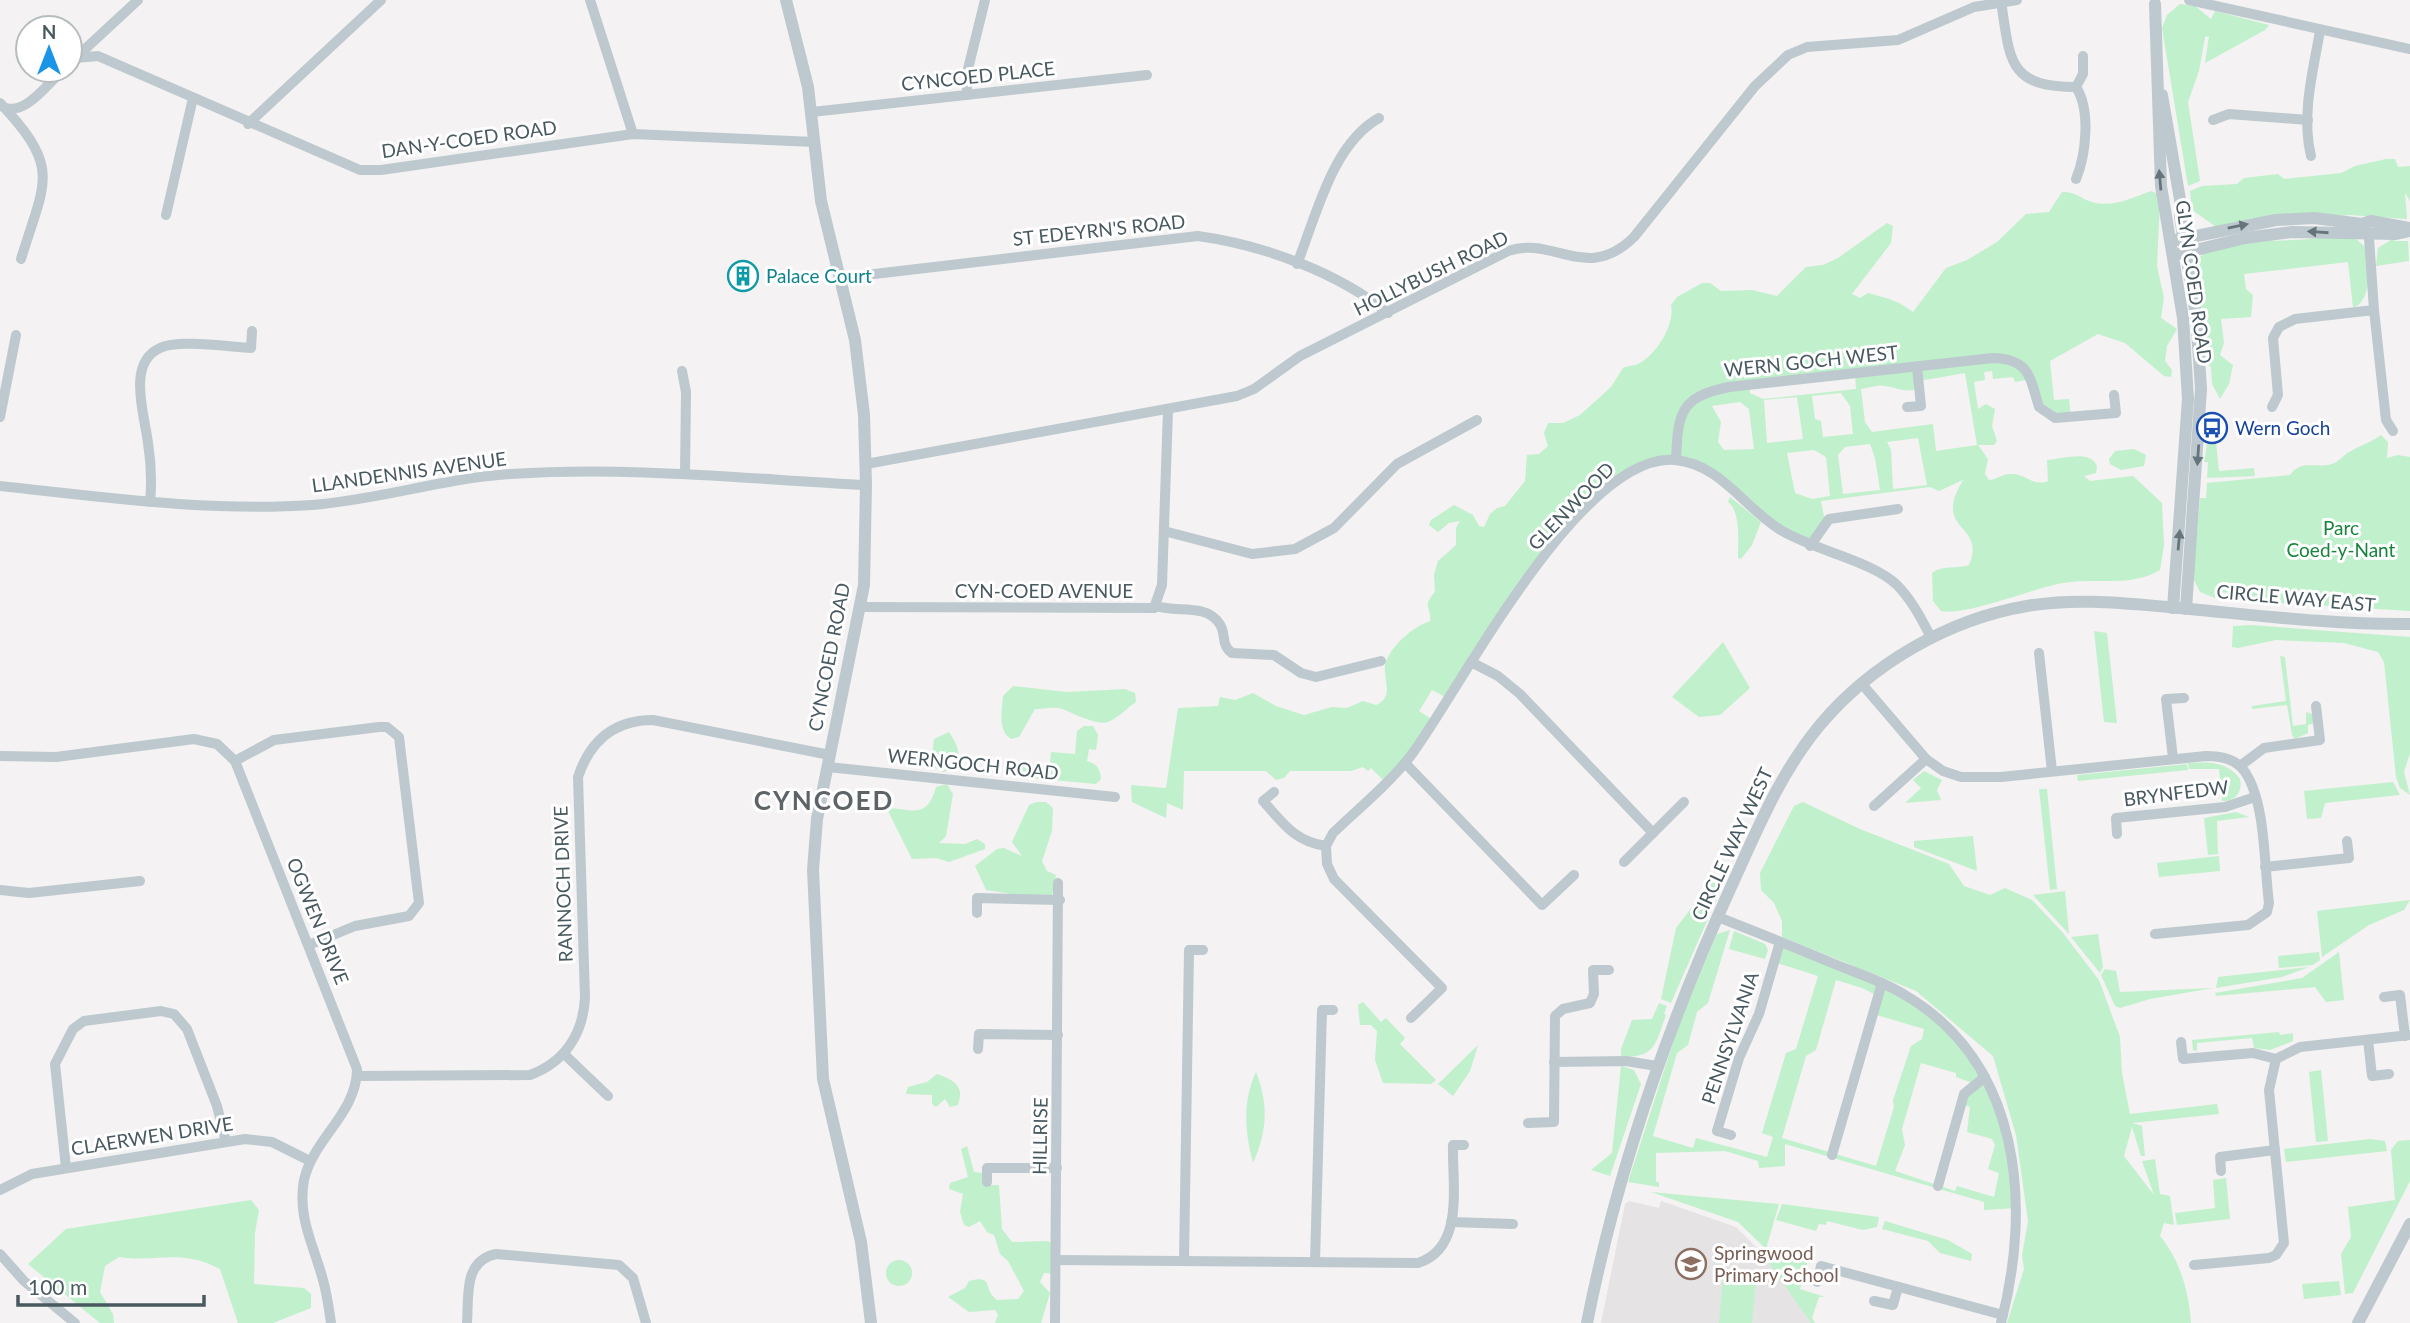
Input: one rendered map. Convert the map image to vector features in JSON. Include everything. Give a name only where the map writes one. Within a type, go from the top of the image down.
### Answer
[{"type":"street","points":[[84,51],[138,0]]},
{"type":"street","points":[[248,124],[381,0]]},
{"type":"street","points":[[590,0],[633,134]]},
{"type":"street","name":"CYNCOED ROAD","points":[[786,0],[797,35],[812,112],[821,201],[855,340],[866,464],[861,607],[829,761],[814,856],[822,1056],[829,1112],[861,1242],[871,1323]]},
{"type":"street","points":[[967,94],[967,73],[985,0]]},
{"type":"street","name":"HOLLYBUSH ROAD","points":[[866,464],[1168,410],[1246,393],[1300,356],[1516,248],[1578,258],[1605,257],[1616,252],[1634,237],[1766,74],[1797,50],[1825,45],[1898,40],[1951,16],[2001,1],[2017,0]]},
{"type":"street","points":[[2189,0],[2232,5],[2320,31],[2410,49]]},
{"type":"street","points":[[2001,1],[2012,58],[2021,73],[2036,84],[2077,87]]},
{"type":"street","name":"GLYN COED ROAD","points":[[2155,1],[2161,186],[2166,231],[2179,247]]},
{"type":"street","points":[[2311,156],[2306,138],[2320,31]]},
{"type":"street","name":"DAN-Y-COED ROAD","points":[[84,56],[90,54],[98,56],[248,124],[360,170],[381,170],[633,134],[815,142]]},
{"type":"street","points":[[2076,179],[2083,162],[2084,106],[2077,87],[2083,74],[2082,55]]},
{"type":"street","name":"CYNCOED PLACE","points":[[812,112],[1147,75]]},
{"type":"street","points":[[2,105],[10,110],[21,108],[48,84]]},
{"type":"street","name":"GLYN COED ROAD","points":[[2159,87],[2167,116],[2182,211],[2179,247],[2196,315],[2201,389],[2179,608]]},
{"type":"street","points":[[166,215],[193,98]]},
{"type":"street","points":[[2,105],[35,144],[43,164],[42,192],[22,259]]},
{"type":"street","points":[[2213,120],[2229,114],[2308,120]]},
{"type":"street","points":[[1297,264],[1336,168],[1364,126],[1379,118]]},
{"type":"street","name":"GLYN COED ROAD","points":[[2182,211],[2191,223],[2206,233]]},
{"type":"street","points":[[2179,247],[2206,233],[2296,218],[2395,234],[2410,229]]},
{"type":"street","points":[[2179,247],[2292,232],[2364,229]]},
{"type":"street","points":[[2364,229],[2369,238],[2386,420],[2393,431]]},
{"type":"street","name":"ST EDEYRN'S ROAD","points":[[839,278],[1185,236],[1210,238],[1243,246],[1297,264],[1347,286],[1388,313]]},
{"type":"street","points":[[2272,407],[2278,394],[2273,338],[2279,327],[2295,319],[2374,310]]},
{"type":"street","points":[[150,502],[148,442],[140,394],[144,366],[160,347],[251,348],[252,331]]},
{"type":"street","points":[[0,416],[16,334]]},
{"type":"street","name":"WERN GOCH WEST","points":[[1676,460],[1677,429],[1683,410],[1695,398],[1716,389],[1993,358],[2010,360],[2029,374],[2034,381],[2039,407],[2055,418],[2116,413],[2114,395]]},
{"type":"street","name":"WERN GOCH WEST","points":[[1907,407],[1921,406],[1917,367]]},
{"type":"street","points":[[681,371],[686,393],[685,474]]},
{"type":"street","name":"CYN-COED AVENUE","points":[[861,607],[1151,609],[1156,606],[1162,585],[1168,410]]},
{"type":"street","points":[[1164,531],[1252,554],[1295,549],[1334,528],[1397,464],[1477,421]]},
{"type":"street","name":"GLENWOOD","points":[[1326,846],[1334,833],[1405,763],[1541,560],[1615,481],[1643,464],[1676,460],[1711,471],[1775,527],[1810,546],[1886,576],[1912,602],[1931,638]]},
{"type":"street","name":"LLANDENNIS AVENUE","points":[[0,486],[150,502],[238,507],[313,505],[511,474],[685,474],[866,485]]},
{"type":"street","points":[[1810,546],[1829,519],[1898,509]]},
{"type":"street","name":"CIRCLE WAY WEST","points":[[1587,1323],[1612,1209],[1657,1066],[1718,917],[1779,785],[1821,724],[1862,684],[1931,638],[1985,616],[2042,604],[2084,601],[2179,608]]},
{"type":"street","points":[[1156,606],[1208,612],[1221,626],[1224,644],[1232,653],[1274,655],[1308,676],[1315,677],[1381,661]]},
{"type":"street","name":"CIRCLE WAY EAST","points":[[2179,608],[2410,624]]},
{"type":"street","points":[[2039,653],[2052,771]]},
{"type":"street","points":[[1471,662],[1498,676],[1520,694],[1653,833]]},
{"type":"street","name":"BRYNFEDW","points":[[1862,684],[1926,759],[1952,774],[1973,778],[2215,756],[2240,766],[2255,797],[2269,908],[2255,923],[2155,934]]},
{"type":"street","name":"BRYNFEDW","points":[[2173,758],[2166,699],[2184,698]]},
{"type":"street","name":"BRYNFEDW","points":[[2240,766],[2264,748],[2320,740],[2316,706]]},
{"type":"street","name":"RANNOCH DRIVE","points":[[357,1076],[516,1077],[543,1070],[564,1054],[578,1035],[584,1010],[576,792],[582,765],[595,743],[624,724],[653,720],[829,761]]},
{"type":"street","points":[[0,756],[57,757],[194,739],[217,744],[235,761],[274,740],[387,727],[399,737],[419,903],[409,916],[365,923],[309,945]]},
{"type":"street","points":[[1874,806],[1926,759]]},
{"type":"street","name":"OGWEN DRIVE","points":[[235,761],[355,1062],[357,1076]]},
{"type":"street","name":"WERNGOCH ROAD","points":[[829,761],[1115,797]]},
{"type":"street","points":[[1405,763],[1542,905],[1574,875]]},
{"type":"street","points":[[1274,792],[1263,801],[1295,837],[1306,843],[1326,846],[1327,864],[1335,879],[1442,988],[1411,1018]]},
{"type":"street","name":"BRYNFEDW","points":[[2117,834],[2116,818],[2225,807],[2255,797]]},
{"type":"street","points":[[1624,862],[1684,802]]},
{"type":"street","points":[[2265,867],[2349,858],[2347,841]]},
{"type":"street","points":[[0,890],[29,893],[140,881]]},
{"type":"street","name":"HILLRISE","points":[[1055,1323],[1060,901],[1058,883]]},
{"type":"street","points":[[977,913],[977,898],[1060,901]]},
{"type":"street","points":[[1718,917],[1882,983],[1905,994],[1937,1017],[1966,1048],[1985,1077],[2009,1137],[2016,1183],[2015,1262],[2002,1319],[1822,1266],[1817,1282]]},
{"type":"street","name":"PENNSYLVANIA","points":[[1731,1135],[1717,1131],[1739,1058],[1759,1014],[1780,942]]},
{"type":"street","points":[[1184,1261],[1189,950],[1203,950]]},
{"type":"street","points":[[1528,1123],[1554,1122],[1555,1016],[1563,1009],[1590,1003],[1594,994],[1593,970],[1609,970]]},
{"type":"street","points":[[1832,1155],[1882,983]]},
{"type":"street","points":[[2181,1042],[2183,1059],[2253,1054],[2276,1059],[2300,1047],[2407,1036],[2400,995],[2384,997]]},
{"type":"street","points":[[1315,1262],[1322,1010],[1333,1010]]},
{"type":"street","points":[[66,1168],[55,1064],[73,1029],[91,1020],[161,1011],[180,1018],[187,1028],[218,1107],[226,1142]]},
{"type":"street","points":[[978,1049],[979,1034],[1058,1035]]},
{"type":"street","points":[[2368,1041],[2372,1076],[2389,1074]]},
{"type":"street","points":[[564,1054],[608,1096]]},
{"type":"street","points":[[2194,1265],[2269,1258],[2281,1249],[2284,1236],[2269,1083],[2276,1059]]},
{"type":"street","points":[[1553,1062],[1626,1061],[1657,1066]]},
{"type":"street","points":[[331,1323],[323,1279],[302,1213],[304,1182],[310,1161],[349,1102],[357,1076]]},
{"type":"street","points":[[1938,1186],[1964,1094],[1985,1077]]},
{"type":"street","name":"CLAERWEN DRIVE","points":[[0,1190],[20,1178],[66,1168],[226,1142],[263,1139],[310,1161]]},
{"type":"street","points":[[1056,1260],[1418,1263],[1440,1251],[1449,1236],[1453,1145],[1464,1145]]},
{"type":"street","points":[[2221,1171],[2220,1157],[2275,1150]]},
{"type":"street","points":[[987,1182],[987,1168],[1057,1168]]},
{"type":"street","points":[[1451,1222],[1513,1224]]},
{"type":"street","points":[[2358,1323],[2410,1224]]},
{"type":"street","points":[[0,1254],[24,1281],[75,1323]]},
{"type":"street","points":[[467,1323],[474,1268],[479,1261],[496,1254],[619,1265],[633,1278],[646,1323]]},
{"type":"street","points":[[1874,1301],[1893,1305],[1898,1287]]},
{"type":"shaded area","name":"Springwood Primary School","points":[[1629,1201],[1659,1208],[1661,1201],[1736,1227],[1761,1252],[1811,1323],[1601,1323],[1625,1204]]},
{"type":"green space","points":[[2180,4],[2195,6],[2211,19],[2215,11],[2269,25],[2265,30],[2205,63],[2209,36],[2205,37],[2199,71],[2188,102],[2200,181],[2188,186],[2162,28],[2167,15]]},
{"type":"green space","points":[[2395,159],[2398,167],[2410,166],[2410,201],[2405,193],[2407,219],[2350,215],[2215,226],[2192,210],[2190,191],[2202,186],[2237,184],[2244,178],[2278,174],[2284,179],[2341,173],[2355,166]]},
{"type":"green space","points":[[2151,191],[2158,194],[2160,201],[2157,266],[2164,298],[2161,318],[2177,329],[2167,346],[2165,361],[2172,370],[2171,377],[2164,376],[2125,343],[2098,334],[2050,361],[2054,400],[2069,399],[2071,418],[2049,416],[2032,379],[2015,382],[2013,377],[1993,379],[1992,371],[1984,372],[1985,380],[1974,382],[1978,409],[1986,404],[1995,409],[1992,426],[1997,441],[1994,445],[1978,445],[1988,459],[1985,474],[1989,480],[2015,474],[2033,481],[2048,481],[2047,460],[2075,456],[2088,458],[2097,466],[2096,473],[2084,476],[2090,481],[2133,476],[2162,503],[2164,545],[2160,570],[2137,579],[2063,583],[1983,606],[1941,611],[1933,601],[1932,573],[1940,569],[1969,565],[1973,551],[1971,541],[1953,510],[1955,497],[1963,480],[1939,491],[1930,487],[1821,501],[1825,522],[1810,546],[1689,462],[1633,469],[1559,539],[1447,698],[1432,690],[1419,711],[1433,720],[1385,782],[1371,768],[1368,771],[1363,767],[1351,771],[1290,771],[1284,778],[1276,780],[1266,771],[1184,771],[1183,810],[1167,803],[1166,818],[1132,802],[1131,785],[1166,788],[1178,708],[1218,706],[1220,697],[1235,700],[1253,693],[1276,706],[1304,715],[1332,707],[1347,708],[1363,701],[1376,705],[1382,702],[1387,689],[1387,660],[1402,639],[1430,621],[1428,604],[1435,592],[1434,575],[1438,561],[1456,545],[1456,528],[1460,521],[1449,523],[1438,532],[1429,525],[1431,520],[1454,505],[1473,515],[1479,526],[1484,527],[1490,514],[1505,506],[1525,481],[1527,455],[1539,454],[1548,446],[1544,433],[1548,423],[1563,423],[1580,415],[1611,387],[1623,368],[1640,363],[1653,353],[1667,330],[1672,313],[1671,305],[1677,297],[1702,283],[1710,283],[1721,291],[1752,290],[1777,296],[1806,267],[1823,265],[1838,258],[1887,223],[1893,226],[1891,243],[1852,294],[1860,298],[1868,293],[1886,298],[1913,312],[1946,268],[1967,260],[1997,242],[2026,214],[2049,212],[2062,192],[2070,192],[2089,201],[2105,204],[2121,202]],"holes":[[[1965,373],[1977,445],[1936,451],[1933,424],[1872,432],[1865,422],[1861,389],[1880,385],[1906,390],[1920,389],[1919,381]],[[1855,374],[1856,389],[1763,399],[1750,393],[1749,385]],[[1841,393],[1850,406],[1853,434],[1823,437],[1821,421],[1815,419],[1812,396]],[[1797,397],[1803,439],[1767,443],[1764,400]],[[1740,402],[1749,409],[1754,449],[1724,450],[1718,442],[1721,422],[1712,406]],[[1918,438],[1927,485],[1893,489],[1891,450],[1887,442]],[[1870,444],[1880,490],[1843,494],[1838,455],[1845,447]],[[1814,450],[1826,457],[1830,496],[1812,499],[1795,493],[1787,453]]]},
{"type":"green space","points":[[2325,236],[2355,238],[2364,246],[2368,281],[2364,298],[2353,308],[2348,262],[2244,274],[2246,289],[2253,295],[2251,317],[2221,319],[2224,343],[2220,355],[2233,365],[2229,384],[2220,399],[2212,384],[2211,367],[2197,358],[2202,331],[2205,330],[2195,271],[2199,258],[2211,250],[2229,245]]},
{"type":"green space","points":[[2394,238],[2395,241],[2408,241],[2409,261],[2376,266],[2378,248]]},
{"type":"green space","points":[[2209,433],[2215,433],[2219,471],[2254,468],[2255,476],[2207,478],[2208,462],[2204,462]]},
{"type":"green space","name":"Parc Coed-y-Nant","points":[[2381,435],[2388,442],[2387,458],[2398,455],[2410,457],[2410,611],[2250,601],[2249,594],[2215,592],[2215,598],[2200,592],[2193,578],[2200,498],[2206,498],[2207,483],[2290,475],[2299,467],[2332,464],[2348,452]]},
{"type":"green space","points":[[2134,449],[2146,455],[2144,466],[2121,470],[2110,464],[2109,459],[2115,451]]},
{"type":"green space","points":[[1730,497],[1761,522],[1752,545],[1741,559],[1738,558],[1737,520],[1728,502]]},
{"type":"green space","points":[[2251,625],[2410,637],[2410,753],[2404,772],[2410,795],[2400,788],[2396,777],[2384,662],[2378,652],[2344,643],[2276,640],[2232,647],[2233,626]]},
{"type":"green space","points":[[2094,631],[2107,633],[2117,723],[2104,722]]},
{"type":"green space","points":[[1723,642],[1750,688],[1720,715],[1699,717],[1672,697]]},
{"type":"green space","points":[[2280,656],[2285,657],[2293,726],[2306,724],[2306,712],[2312,714],[2315,723],[2308,725],[2308,733],[2295,739],[2287,705],[2252,709],[2252,706],[2286,701]]},
{"type":"green space","points":[[1013,686],[1066,692],[1125,689],[1135,693],[1136,702],[1115,718],[1103,723],[1059,708],[1035,709],[1019,737],[1011,739],[1002,725],[1001,713],[1003,696]]},
{"type":"green space","points":[[1084,726],[1093,726],[1098,735],[1096,750],[1089,749],[1087,761],[1099,769],[1101,779],[1096,784],[1019,777],[1017,765],[1050,765],[1051,752],[1075,754],[1077,731]]},
{"type":"green space","points":[[949,732],[956,745],[958,758],[956,769],[943,772],[931,766],[934,739]]},
{"type":"green space","points":[[2188,763],[2210,763],[2229,769],[2240,779],[2239,792],[2231,800],[2222,801],[2219,769],[2189,769]]},
{"type":"green space","points":[[2187,764],[2188,770],[2078,781],[2077,775]]},
{"type":"green space","points":[[1924,771],[1942,780],[1937,790],[1941,800],[1905,803],[1921,788],[1913,780]]},
{"type":"green space","points":[[2393,782],[2400,795],[2325,803],[2321,818],[2307,819],[2304,791]]},
{"type":"green space","points":[[947,784],[953,794],[946,836],[939,843],[965,844],[977,839],[985,844],[985,849],[949,862],[936,858],[912,859],[888,811],[890,808],[924,808],[929,804],[936,787]]},
{"type":"green space","points":[[2039,789],[2047,789],[2057,889],[2050,890]]},
{"type":"green space","points":[[1046,802],[1053,808],[1052,831],[1042,861],[1047,871],[1056,875],[1052,895],[1030,897],[986,890],[975,866],[997,849],[1004,848],[1022,856],[1012,842],[1029,805]]},
{"type":"green space","points":[[1803,802],[1860,829],[1949,864],[1964,886],[1990,895],[2005,888],[2032,900],[2063,933],[2099,980],[2120,1037],[2122,1073],[2130,1114],[2217,1104],[2219,1114],[2132,1123],[2142,1126],[2145,1156],[2141,1156],[2132,1127],[2124,1156],[2154,1195],[2142,1161],[2155,1159],[2160,1194],[2170,1196],[2174,1225],[2164,1223],[2160,1236],[2173,1255],[2182,1277],[2191,1323],[2007,1323],[2024,1269],[2022,1255],[2028,1221],[2016,1135],[1993,1056],[1916,991],[1782,937],[1782,921],[1774,903],[1761,890],[1760,873],[1794,806]]},
{"type":"green space","points":[[2236,812],[2249,817],[2217,821],[2218,854],[2208,855],[2204,818]]},
{"type":"green space","points":[[1973,836],[1977,871],[1914,847],[1914,841]]},
{"type":"green space","points":[[2219,856],[2220,871],[2159,877],[2157,863]]},
{"type":"green space","points":[[1712,881],[1721,889],[1671,1003],[1661,999],[1676,928]]},
{"type":"green space","points":[[2065,891],[2069,934],[2033,895]]},
{"type":"green space","points":[[2410,900],[2404,910],[2369,925],[2322,957],[2317,911]]},
{"type":"green space","points":[[1730,930],[1708,1003],[1697,1012],[1688,1045],[1677,1053],[1653,1136],[1693,1148],[1696,1138],[1767,1157],[1773,1137],[1762,1133],[1786,1053],[1796,1049],[1818,976],[1774,962],[1780,942],[1882,983],[1952,1032],[1998,1104],[2017,1208],[1984,1210],[1984,1202],[1785,1144],[1785,1166],[1759,1168],[1758,1161],[1725,1151],[1656,1153],[1656,1182],[1659,1182],[1659,1187],[1628,1182],[1681,1018],[1717,934]],"holes":[[[1836,980],[1878,996],[1873,1014],[1924,1029],[1922,1039],[1911,1046],[1893,1100],[1894,1107],[1876,1166],[1782,1138],[1806,1056],[1816,1050]],[[1921,1063],[1956,1073],[1956,1077],[1975,1084],[1961,1104],[1970,1107],[1967,1132],[1992,1139],[1995,1145],[1988,1169],[1999,1173],[1994,1197],[1957,1186],[1955,1191],[1895,1171],[1905,1145],[1902,1129]]]},
{"type":"green space","points":[[1734,931],[1765,944],[1768,950],[1765,959],[1729,949]]},
{"type":"green space","points":[[2098,934],[2103,967],[2100,973],[2071,937]]},
{"type":"green space","points":[[2319,952],[2320,960],[2313,965],[2279,968],[2278,956]]},
{"type":"green space","points":[[2339,952],[2344,1000],[2326,1002],[2315,987],[2216,996],[2215,993],[2302,978]]},
{"type":"green space","points":[[2309,967],[2282,977],[2216,988],[2218,977]]},
{"type":"green space","points":[[2105,969],[2116,971],[2120,992],[2213,988],[2150,999],[2120,1008],[2115,1006],[2101,975]]},
{"type":"green space","points":[[1363,1002],[1381,1022],[1386,1018],[1405,1038],[1400,1044],[1436,1080],[1431,1084],[1383,1083],[1375,1060],[1377,1031],[1371,1025],[1360,1025],[1358,1005]]},
{"type":"green space","points":[[1659,1003],[1667,1006],[1666,1015],[1652,1047],[1641,1055],[1621,1057],[1621,1049],[1632,1020],[1652,1019]]},
{"type":"green space","points":[[2279,1032],[2280,1035],[2293,1033],[2293,1041],[2270,1050],[2254,1048],[2252,1038],[2197,1043],[2197,1051],[2193,1050],[2192,1040]]},
{"type":"green space","points":[[1478,1045],[1470,1071],[1453,1096],[1438,1084]]},
{"type":"green space","points":[[1621,1066],[1634,1070],[1641,1084],[1610,1176],[1591,1170],[1612,1153]]},
{"type":"green space","points":[[2321,1070],[2328,1141],[2316,1142],[2309,1072]]},
{"type":"green space","points":[[1256,1072],[1263,1096],[1265,1118],[1253,1163],[1246,1117],[1248,1095]]},
{"type":"green space","points":[[937,1074],[959,1088],[958,1105],[950,1107],[945,1099],[936,1107],[932,1104],[932,1095],[906,1094],[908,1087],[927,1082]]},
{"type":"green space","points":[[2370,1139],[2385,1141],[2387,1151],[2286,1162],[2284,1149]]},
{"type":"green space","points":[[2410,1140],[2410,1181],[2353,1293],[2345,1294],[2341,1254],[2351,1237],[2348,1207],[2395,1200],[2391,1150],[2398,1141]]},
{"type":"green space","points":[[967,1146],[974,1172],[985,1173],[987,1185],[999,1185],[1002,1229],[1012,1242],[1047,1241],[1056,1244],[1056,1274],[1044,1273],[1040,1282],[1050,1293],[1041,1323],[995,1323],[998,1315],[995,1310],[969,1312],[948,1297],[965,1288],[969,1281],[977,1279],[985,1281],[997,1300],[1018,1299],[1024,1291],[1008,1261],[1000,1254],[994,1235],[987,1232],[980,1221],[969,1227],[964,1225],[960,1212],[963,1194],[949,1189],[950,1183],[968,1177],[961,1149]]},
{"type":"green space","points":[[2226,1178],[2230,1219],[2177,1225],[2175,1213],[2215,1208],[2213,1180]]},
{"type":"green space","points":[[1651,1192],[1779,1204],[1766,1249],[1738,1222]]},
{"type":"green space","points":[[251,1200],[259,1210],[255,1233],[254,1284],[304,1288],[311,1294],[311,1308],[273,1323],[238,1323],[220,1269],[193,1259],[119,1257],[105,1266],[100,1292],[113,1314],[114,1323],[100,1323],[28,1264],[66,1229]]},
{"type":"green space","points":[[1782,1204],[1879,1217],[1877,1227],[1863,1230],[1827,1221],[1826,1225],[1819,1224],[1816,1231],[1776,1220]]},
{"type":"green space","points":[[1885,1221],[1948,1240],[1972,1254],[1971,1261],[1940,1253],[1928,1241],[1882,1229]]},
{"type":"green space","points":[[1766,1250],[1808,1261],[1800,1289],[1825,1297],[1819,1297],[1812,1318],[1815,1323],[1811,1323],[1761,1252]]},
{"type":"green space","points":[[899,1260],[908,1264],[912,1273],[908,1282],[899,1286],[890,1282],[886,1273],[890,1264]]},
{"type":"green space","points":[[1724,1268],[1757,1271],[1752,1323],[1719,1323]]},
{"type":"green space","points":[[2339,1281],[2341,1295],[2304,1299],[2302,1284]]},
{"type":"place","name":"Palace Court","points":[[743,276]]},
{"type":"place","name":"Wern Goch","points":[[2212,428]]},
{"type":"place","name":"Springwood Primary School","points":[[1691,1264]]},
{"type":"district","name":"CYNCOED","points":[[824,801]]}]
